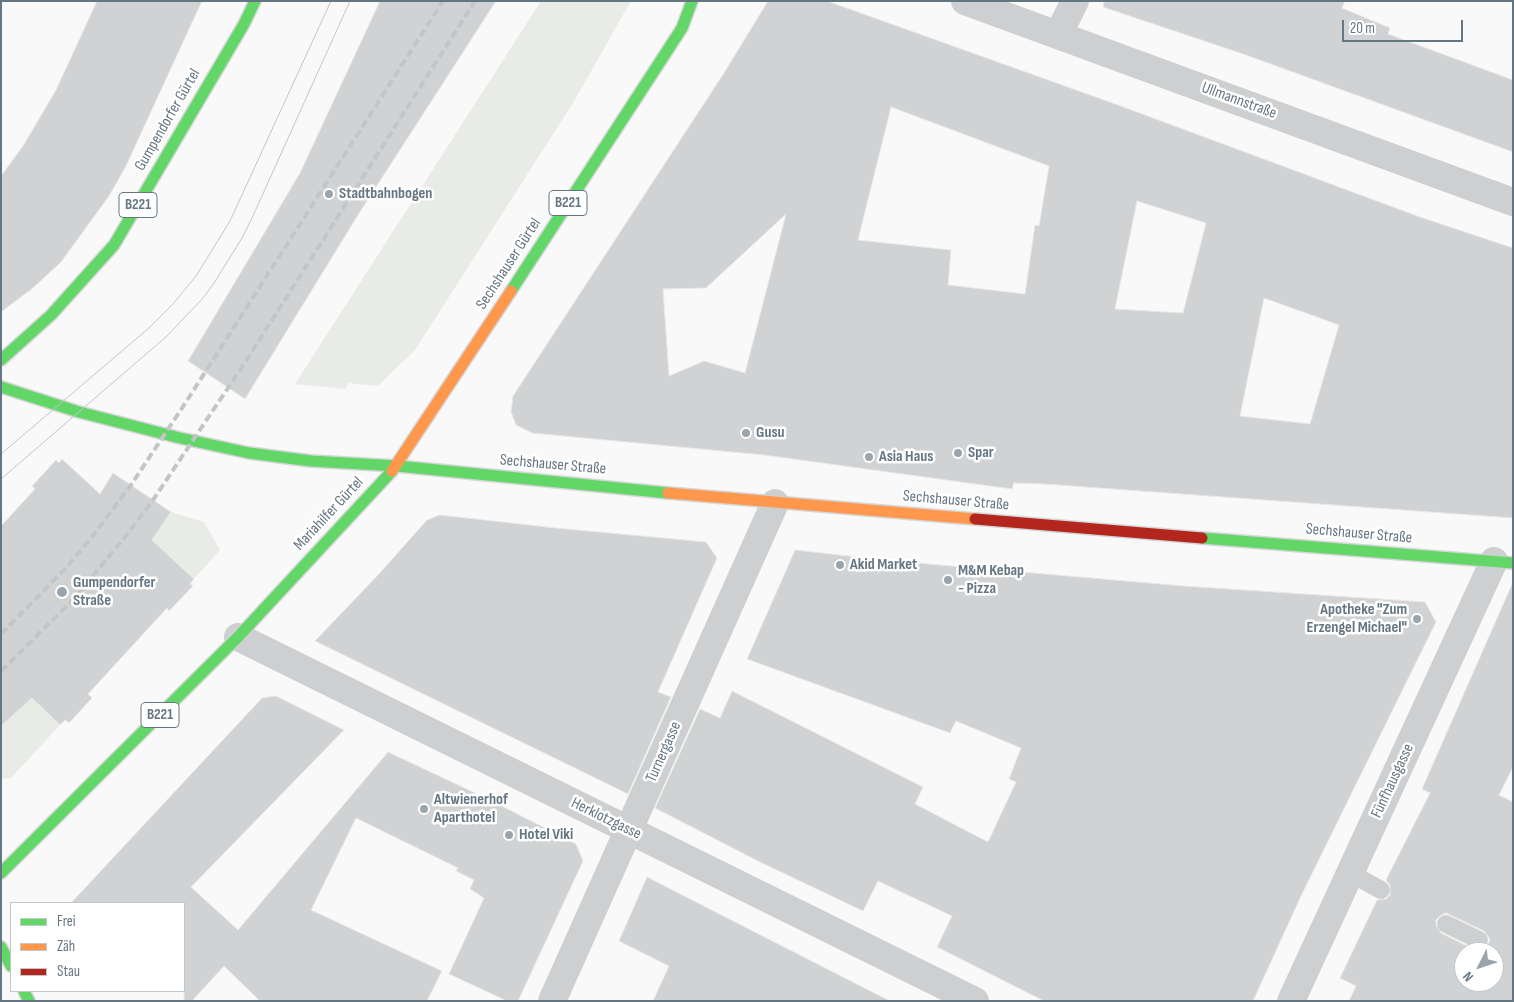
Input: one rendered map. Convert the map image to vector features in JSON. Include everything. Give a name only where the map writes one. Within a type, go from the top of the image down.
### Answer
[{"type":"main road","name":"Gumpendorfer Gürtel","points":[[1,360],[51,315],[114,245],[244,24],[254,1]]},
{"type":"main road","name":"Sechshauser Gürtel","points":[[397,466],[682,28],[692,1]]},
{"type":"main road","name":"Mariahilfer Gürtel","points":[[1,387],[104,419],[249,453],[310,461],[397,466]]},
{"type":"main road","name":"Mariahilfer Gürtel","points":[[1,873],[238,637],[397,466]]},
{"type":"main road","name":"Sechshauser Straße","points":[[397,466],[776,503],[1504,562]]},
{"type":"main road","points":[[1,947],[10,964]]},
{"type":"street","name":"Ullmannstraße","points":[[965,1],[1513,202]]},
{"type":"street","points":[[1058,35],[1075,1]]},
{"type":"street","name":"Turnergasse","points":[[552,1001],[776,503]]},
{"type":"street","name":"Fünfhausgasse","points":[[1291,1001],[1350,873],[1504,562]]},
{"type":"street","name":"Herklotzgasse","points":[[238,637],[975,1001]]},
{"type":"lane","points":[[1350,873],[1381,890]]},
{"type":"lane","points":[[1446,924],[1479,940]]},
{"type":"shaded area","points":[[541,1],[631,1],[573,103],[415,350],[378,386],[348,383],[346,389],[295,384]]},
{"type":"shaded area","points":[[171,512],[204,522],[220,550],[194,579],[173,559],[149,545]]},
{"type":"shaded area","points":[[36,694],[39,705],[60,725],[11,778],[1,779],[1,725]]},
{"type":"building","points":[[97,1],[202,1],[125,168],[109,196],[61,262],[33,288],[1,312],[1,176],[23,146],[56,90]]},
{"type":"building","name":"Stadtbahnbogen","points":[[380,1],[496,1],[358,215],[245,399],[188,361],[300,173]]},
{"type":"building","points":[[768,1],[827,1],[1118,105],[1420,217],[1513,248],[1513,518],[1044,484],[1014,483],[1012,489],[764,455],[532,433],[516,425],[511,412],[513,396],[724,73]],"holes":[[[891,107],[1049,166],[1039,226],[1035,225],[1025,294],[948,285],[951,250],[858,240]],[[1137,201],[1206,223],[1183,313],[1115,309]],[[786,214],[745,373],[704,361],[669,376],[663,289],[706,288]],[[1264,298],[1339,325],[1310,424],[1240,416]]]},
{"type":"building","points":[[1104,1],[1345,1],[1342,8],[1390,28],[1388,34],[1513,80],[1513,152],[1246,55],[1103,7]]},
{"type":"building","name":"Gumpendorfer Straße","points":[[62,459],[100,494],[113,473],[171,512],[152,540],[194,579],[190,584],[193,586],[169,611],[167,608],[88,694],[92,698],[69,723],[65,720],[60,725],[32,698],[1,726],[1,526],[35,489],[32,486],[56,460],[59,463]]},
{"type":"building","points":[[440,515],[706,542],[717,558],[658,692],[671,697],[628,794],[315,641],[427,520]]},
{"type":"building","points":[[795,550],[894,561],[1184,586],[1425,602],[1436,622],[1301,896],[1253,1001],[1044,1001],[937,947],[952,916],[878,881],[863,911],[760,862],[655,808],[700,709],[720,718],[732,691],[923,787],[915,804],[988,842],[1016,782],[1009,779],[1021,748],[956,721],[950,733],[747,659]]},
{"type":"building","points":[[1513,582],[1513,767],[1499,795],[1513,802],[1513,1001],[1349,1001],[1356,986],[1340,978],[1377,900],[1386,899],[1390,895],[1390,885],[1386,880],[1430,793],[1422,789]]},
{"type":"building","points":[[276,696],[344,730],[191,887],[238,930],[388,752],[490,800],[576,844],[583,861],[518,1001],[507,1001],[449,974],[484,898],[470,889],[474,880],[456,871],[458,868],[356,818],[311,910],[442,971],[427,1001],[260,1001],[224,966],[192,1001],[184,1001],[185,902],[72,902],[262,698]]},
{"type":"building","points":[[647,877],[890,1001],[653,1001],[669,966],[619,941]]},
{"type":"tram line","points":[[1,454],[149,328],[173,304],[196,276],[230,221],[331,1]]},
{"type":"tram line","points":[[1,479],[167,336],[203,298],[214,283],[252,218],[350,1]]},
{"type":"railway","points":[[1,634],[66,568],[131,485],[443,1]]},
{"type":"railway","points":[[1,671],[72,601],[153,500],[244,364],[475,1]]},
{"type":"traffic: fast","points":[[1,360],[51,315],[114,245],[244,24],[255,1]]},
{"type":"traffic: fast","points":[[511,291],[682,28],[692,1]]},
{"type":"traffic: fast","points":[[1,387],[79,412],[180,438],[249,453],[311,461],[397,466],[668,493]]},
{"type":"traffic: fast","points":[[1,873],[238,637],[392,471]]},
{"type":"traffic: fast","points":[[1202,538],[1513,563]]},
{"type":"traffic: fast","points":[[1,947],[10,964]]},
{"type":"traffic: fast","points":[[24,992],[29,1001]]},
{"type":"traffic: slow","points":[[392,471],[511,291]]},
{"type":"traffic: slow","points":[[668,493],[975,519]]},
{"type":"traffic: jam","points":[[975,519],[1202,538]]},
{"type":"place","name":"Stadtbahnbogen","points":[[329,194]]},
{"type":"place","name":"Gusu","points":[[746,433]]},
{"type":"place","name":"Spar","points":[[958,453]]},
{"type":"place","name":"Asia Haus","points":[[869,457]]},
{"type":"place","name":"Akid Market","points":[[840,565]]},
{"type":"place","name":"M&M Kebap - Pizza","points":[[948,580]]},
{"type":"place","name":"Gumpendorfer Straße","points":[[62,592]]},
{"type":"place","name":"Apotheke \"Zum Erzengel Michael\"","points":[[1417,619]]},
{"type":"place","name":"Altwienerhof Aparthotel","points":[[424,809]]},
{"type":"place","name":"Hotel Viki","points":[[509,835]]}]
